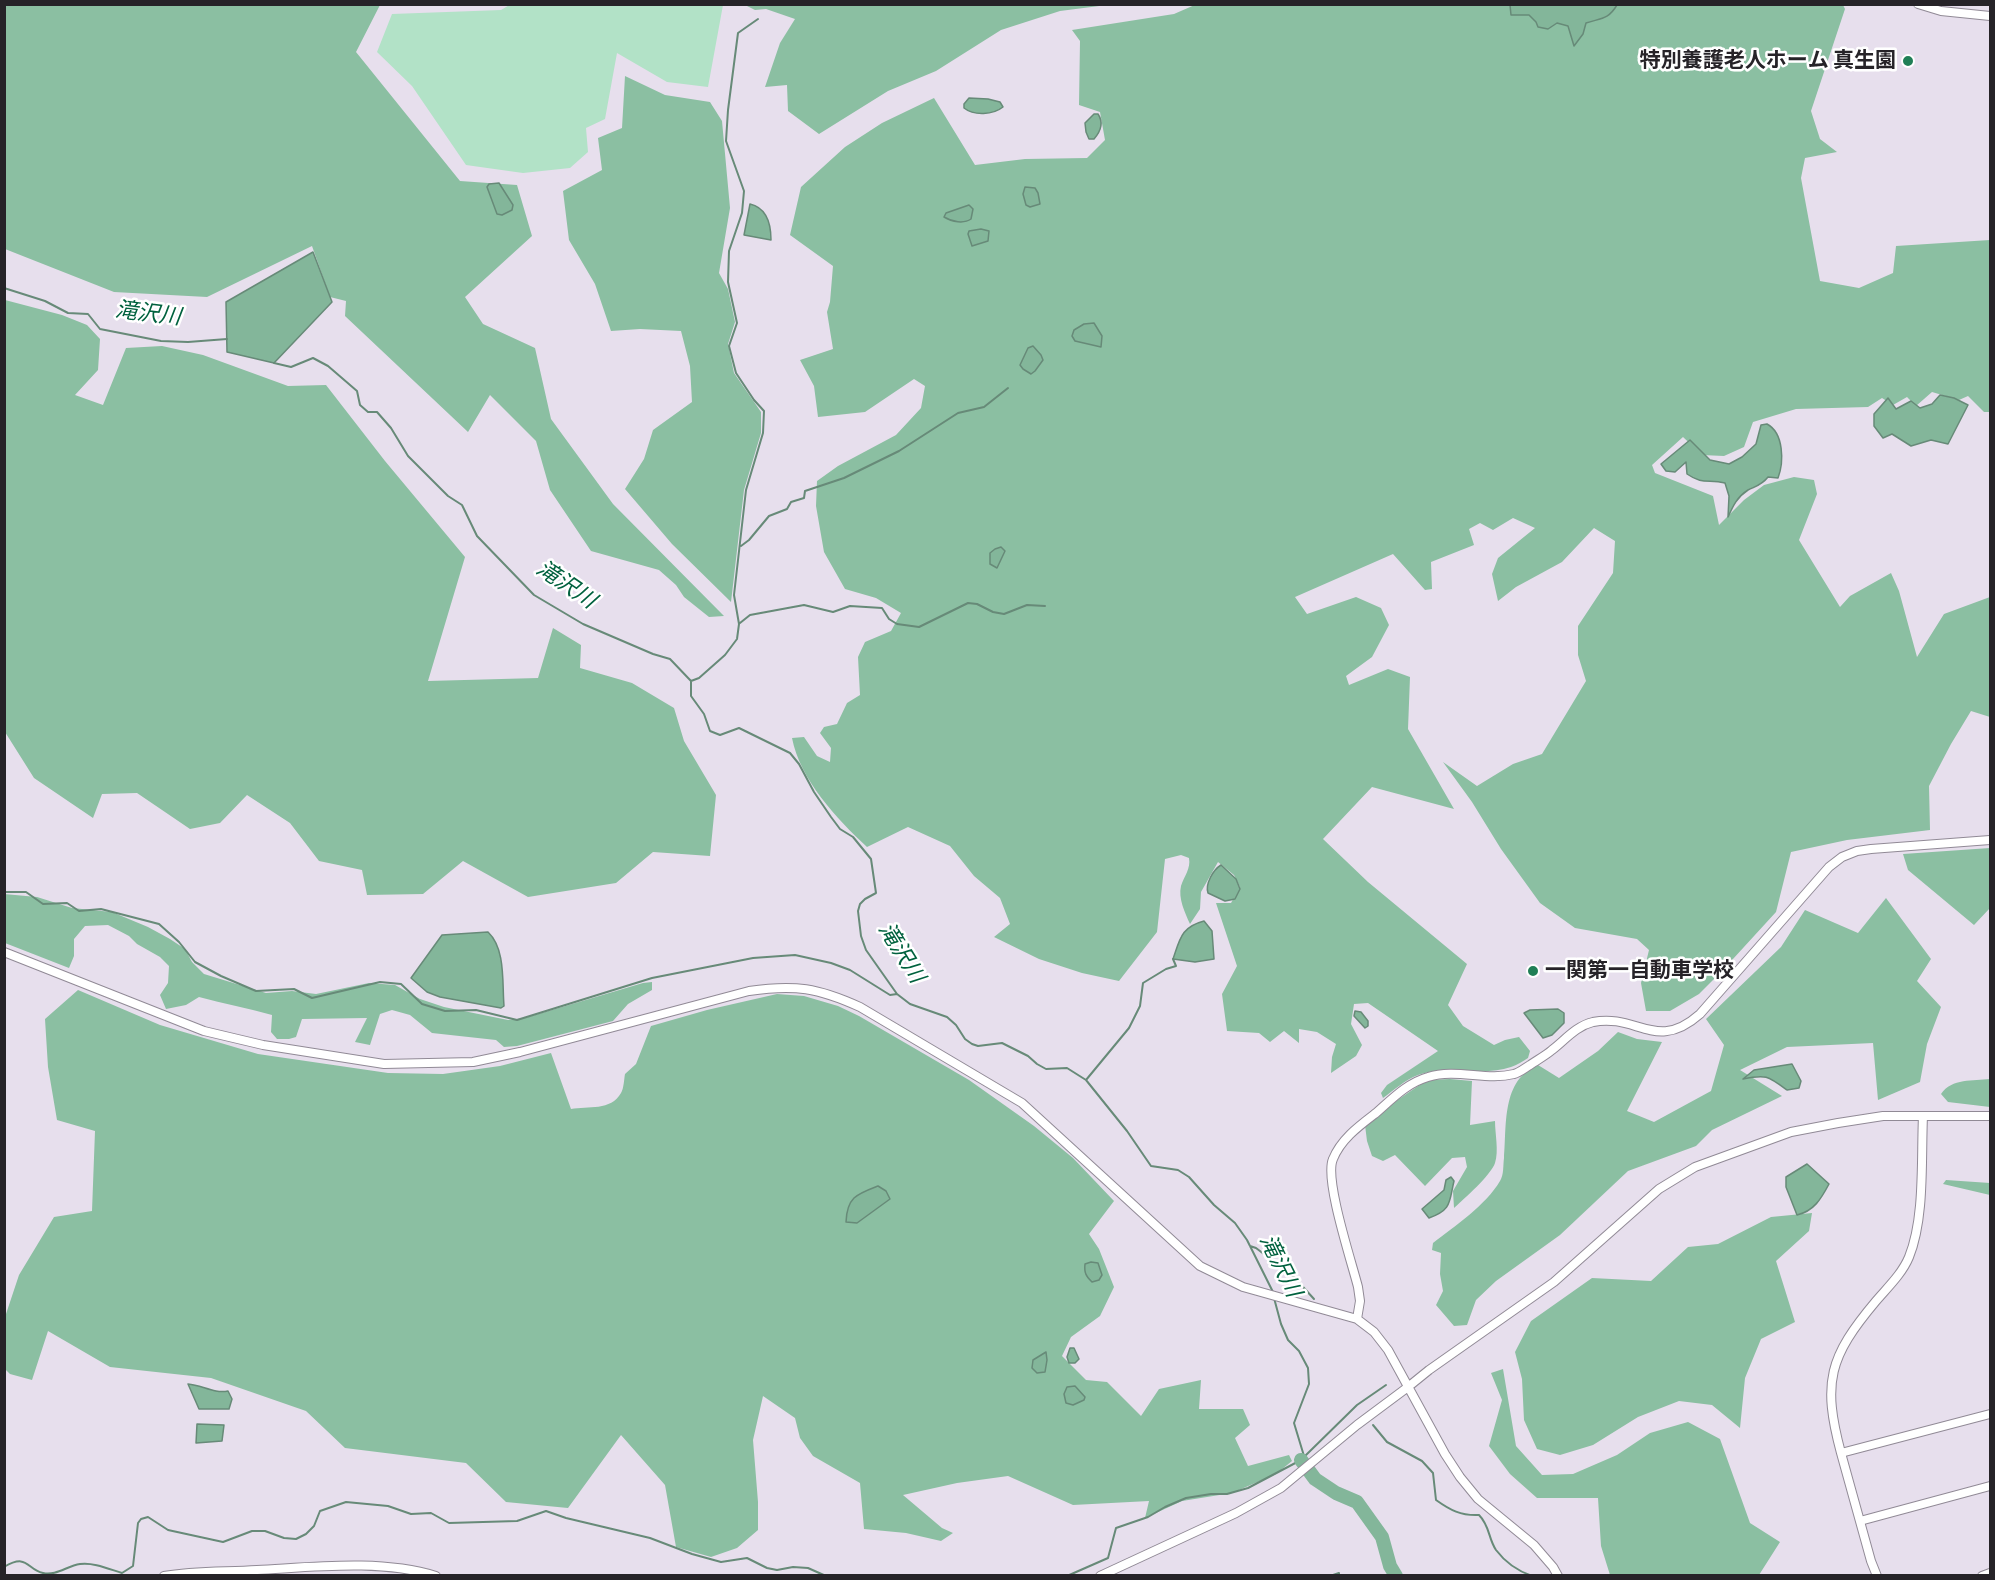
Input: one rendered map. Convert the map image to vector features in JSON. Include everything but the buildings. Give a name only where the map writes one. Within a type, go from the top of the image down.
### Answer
[{"type":"street","points":[[1918,4],[1941,11],[1990,16]]},
{"type":"street","points":[[1357,1319],[1360,1301],[1358,1287],[1335,1201],[1331,1161],[1351,1133],[1405,1089],[1428,1077],[1448,1073],[1491,1076],[1514,1074],[1544,1057],[1573,1032],[1591,1023],[1614,1021],[1646,1030],[1679,1029],[1700,1014],[1816,880],[1842,857],[1871,849],[1990,840]]},
{"type":"street","points":[[4,952],[204,1031],[263,1045],[384,1064],[473,1062],[520,1052],[749,991],[778,987],[807,988],[833,994],[860,1007],[1022,1103],[1200,1266],[1243,1287],[1357,1319],[1374,1332],[1388,1350],[1460,1477],[1478,1499],[1534,1545],[1558,1575]]},
{"type":"street","points":[[1100,1575],[1236,1513],[1281,1488],[1357,1425],[1429,1370],[1554,1282],[1659,1189],[1695,1167],[1791,1132],[1883,1116],[1990,1116]]},
{"type":"street","points":[[1877,1575],[1871,1561],[1832,1420],[1833,1373],[1839,1352],[1847,1338],[1909,1259],[1920,1211],[1923,1116]]},
{"type":"street","points":[[1841,1453],[1990,1414]]},
{"type":"street","points":[[1860,1521],[1990,1486]]},
{"type":"street","points":[[164,1575],[327,1567],[389,1567],[418,1570],[436,1575]]},
{"type":"street","points":[[1982,1575],[1990,1573]]},
{"type":"shaded area","points":[[511,4],[723,5],[708,87],[667,82],[617,53],[605,119],[586,128],[588,152],[570,168],[523,173],[466,165],[412,86],[377,52],[392,14],[501,10]]},
{"type":"shaded area","points":[[1197,4],[1843,5],[1845,9],[1811,111],[1820,139],[1837,152],[1805,158],[1801,178],[1820,281],[1859,288],[1893,273],[1896,246],[1990,240],[1990,412],[1984,412],[1968,396],[1959,400],[1932,392],[1916,406],[1907,397],[1893,405],[1882,398],[1868,407],[1796,409],[1753,422],[1744,447],[1724,456],[1702,455],[1683,437],[1652,465],[1655,473],[1713,496],[1719,525],[1744,500],[1764,485],[1794,477],[1814,480],[1817,494],[1799,540],[1840,607],[1850,596],[1891,573],[1899,591],[1917,657],[1944,614],[1990,597],[1990,717],[1971,711],[1951,744],[1929,786],[1930,830],[1847,840],[1791,852],[1776,912],[1699,994],[1670,1011],[1646,1011],[1641,983],[1649,950],[1637,939],[1575,928],[1540,903],[1443,762],[1477,786],[1513,764],[1542,754],[1586,681],[1578,655],[1578,626],[1613,573],[1615,541],[1594,528],[1562,562],[1516,587],[1498,601],[1492,574],[1498,558],[1535,528],[1513,518],[1493,530],[1480,523],[1469,529],[1474,545],[1431,562],[1432,589],[1425,590],[1393,554],[1295,597],[1307,614],[1356,597],[1381,608],[1389,625],[1372,657],[1346,676],[1349,685],[1388,669],[1410,677],[1408,729],[1454,809],[1372,787],[1323,839],[1368,882],[1467,964],[1448,1005],[1463,1026],[1494,1045],[1519,1037],[1530,1051],[1528,1058],[1511,1067],[1488,1071],[1429,1072],[1400,1085],[1383,1098],[1381,1093],[1387,1085],[1438,1051],[1368,1003],[1354,1004],[1351,1024],[1362,1045],[1356,1056],[1331,1073],[1336,1044],[1317,1032],[1299,1029],[1299,1043],[1284,1031],[1270,1042],[1259,1033],[1227,1031],[1222,994],[1237,966],[1216,903],[1231,903],[1240,887],[1234,875],[1218,862],[1201,892],[1200,909],[1190,924],[1180,895],[1189,858],[1181,855],[1165,859],[1157,932],[1119,981],[1082,973],[1039,959],[994,937],[1010,924],[1000,898],[974,876],[950,846],[908,827],[867,847],[821,798],[803,769],[792,738],[804,737],[817,756],[830,762],[831,748],[820,733],[824,727],[837,724],[847,703],[860,695],[858,657],[865,642],[891,631],[901,613],[876,598],[845,589],[824,552],[816,506],[817,481],[838,466],[896,435],[921,408],[925,386],[914,379],[865,412],[818,417],[814,386],[800,360],[833,349],[827,312],[833,266],[790,235],[801,187],[845,147],[882,123],[934,98],[975,165],[1025,159],[1087,158],[1105,140],[1100,112],[1079,105],[1080,41],[1072,30],[1174,14]]},
{"type":"shaded area","points":[[1490,4],[1617,5],[1607,16],[1586,23],[1583,34],[1574,46],[1568,26],[1557,23],[1548,29],[1538,27],[1529,15],[1511,15],[1510,5]]},
{"type":"shaded area","points":[[4,5],[380,5],[356,52],[460,181],[517,185],[532,236],[465,297],[483,324],[535,348],[551,419],[613,504],[724,616],[709,617],[684,597],[676,585],[659,570],[591,551],[550,490],[536,441],[490,395],[468,432],[345,316],[346,301],[330,297],[312,246],[207,297],[114,292],[5,249]]},
{"type":"shaded area","points":[[745,5],[1107,5],[1060,11],[1001,30],[936,71],[888,91],[819,134],[788,111],[787,85],[765,87],[780,43],[795,19],[766,9],[755,10]]},
{"type":"shaded area","points":[[625,76],[665,95],[710,102],[722,121],[730,208],[719,273],[728,289],[735,322],[728,344],[734,373],[761,412],[761,433],[744,490],[731,602],[672,544],[625,489],[644,459],[653,430],[692,402],[690,366],[681,331],[640,329],[611,331],[595,284],[569,240],[563,191],[602,170],[598,138],[622,128]]},
{"type":"shaded area","points":[[969,98],[1000,102],[1003,107],[989,113],[968,111],[964,108],[964,104]]},
{"type":"shaded area","points":[[1094,114],[1100,117],[1101,127],[1094,139],[1089,139],[1085,123]]},
{"type":"shaded area","points":[[499,183],[513,205],[512,210],[502,215],[497,214],[487,187],[489,184]]},
{"type":"shaded area","points":[[1025,187],[1035,188],[1040,204],[1030,207],[1026,205],[1023,194]]},
{"type":"shaded area","points":[[750,204],[760,209],[767,218],[771,240],[744,235]]},
{"type":"shaded area","points":[[969,205],[973,209],[971,219],[968,221],[958,222],[944,217],[946,213]]},
{"type":"shaded area","points":[[981,229],[989,231],[988,241],[972,246],[969,231]]},
{"type":"shaded area","points":[[313,252],[332,302],[274,363],[227,352],[226,302]]},
{"type":"shaded area","points":[[5,300],[62,315],[87,325],[100,339],[98,370],[75,395],[103,405],[126,348],[162,346],[203,355],[288,386],[326,385],[385,461],[465,557],[428,681],[538,678],[553,628],[581,645],[580,668],[632,683],[674,708],[684,741],[716,795],[710,856],[653,852],[616,883],[528,897],[463,861],[423,894],[367,895],[362,870],[319,861],[290,823],[247,795],[220,823],[190,829],[137,793],[102,794],[93,818],[34,778],[5,732]]},
{"type":"shaded area","points":[[1094,323],[1102,336],[1101,347],[1075,341],[1072,336],[1074,330],[1084,324]]},
{"type":"shaded area","points":[[1033,346],[1043,360],[1031,374],[1020,365],[1028,348]]},
{"type":"shaded area","points":[[1940,395],[1954,398],[1968,405],[1948,444],[1931,440],[1911,446],[1892,434],[1883,438],[1874,426],[1874,414],[1888,398],[1896,409],[1911,401],[1920,408],[1932,404]]},
{"type":"shaded area","points":[[1767,424],[1773,428],[1780,441],[1782,456],[1778,478],[1768,477],[1761,484],[1744,493],[1728,517],[1729,496],[1725,483],[1702,481],[1687,474],[1686,462],[1675,472],[1666,471],[1661,464],[1690,440],[1710,460],[1729,464],[1742,457],[1756,444],[1761,425]]},
{"type":"shaded area","points":[[1001,547],[1005,551],[997,568],[990,564],[990,553]]},
{"type":"shaded area","points":[[1990,848],[1990,908],[1974,925],[1908,870],[1903,854]]},
{"type":"shaded area","points":[[1221,865],[1236,879],[1240,889],[1235,899],[1225,901],[1208,893],[1210,878]]},
{"type":"shaded area","points":[[4,894],[37,897],[72,908],[112,912],[148,927],[185,949],[192,962],[204,974],[266,993],[292,991],[316,994],[369,983],[395,985],[420,999],[444,1007],[508,1020],[525,1018],[643,983],[652,982],[652,990],[628,1004],[613,1021],[517,1046],[504,1047],[496,1040],[432,1033],[410,1015],[392,1010],[380,1014],[370,1045],[355,1042],[367,1018],[302,1019],[296,1037],[277,1039],[271,1032],[272,1015],[199,997],[186,1005],[166,1009],[160,995],[168,983],[169,966],[129,936],[108,925],[85,926],[74,939],[74,956],[69,968],[5,943]]},
{"type":"shaded area","points":[[1886,898],[1931,959],[1917,981],[1941,1007],[1927,1044],[1920,1082],[1878,1100],[1873,1043],[1787,1047],[1740,1070],[1782,1096],[1712,1130],[1696,1146],[1628,1171],[1560,1235],[1496,1281],[1476,1300],[1467,1325],[1454,1326],[1436,1305],[1443,1291],[1440,1274],[1441,1253],[1432,1250],[1433,1243],[1478,1207],[1500,1181],[1503,1170],[1508,1105],[1517,1081],[1526,1072],[1538,1065],[1559,1078],[1598,1051],[1618,1032],[1637,1039],[1662,1042],[1627,1111],[1654,1122],[1711,1091],[1724,1045],[1706,1019],[1781,947],[1805,910],[1858,933]]},
{"type":"shaded area","points":[[1204,921],[1212,931],[1214,959],[1195,962],[1173,959],[1186,930]]},
{"type":"shaded area","points":[[488,932],[494,939],[500,957],[504,1006],[501,1008],[440,997],[427,992],[411,978],[442,935]]},
{"type":"shaded area","points":[[78,990],[160,1025],[258,1054],[388,1073],[443,1074],[500,1066],[551,1053],[571,1109],[599,1107],[617,1099],[622,1091],[625,1074],[636,1064],[651,1026],[777,994],[804,996],[838,1006],[969,1080],[1034,1126],[1073,1158],[1114,1201],[1089,1234],[1099,1249],[1114,1287],[1100,1316],[1071,1337],[1062,1356],[1086,1380],[1107,1382],[1141,1416],[1159,1389],[1201,1380],[1199,1409],[1243,1409],[1250,1425],[1235,1438],[1248,1466],[1289,1455],[1292,1461],[1276,1474],[1232,1493],[1182,1501],[1145,1518],[1149,1501],[1073,1505],[1008,1476],[957,1483],[903,1495],[942,1528],[953,1533],[941,1541],[906,1533],[864,1529],[860,1483],[813,1456],[800,1438],[795,1418],[763,1396],[753,1440],[758,1530],[737,1548],[711,1557],[676,1547],[665,1485],[621,1435],[568,1508],[506,1502],[466,1463],[345,1448],[306,1411],[211,1378],[110,1367],[48,1331],[32,1380],[10,1374],[5,1369],[5,1317],[19,1275],[54,1217],[92,1211],[95,1131],[57,1120],[48,1067],[45,1019]]},
{"type":"shaded area","points":[[1558,1009],[1564,1013],[1564,1023],[1552,1035],[1543,1038],[1524,1013],[1530,1010]]},
{"type":"shaded area","points":[[1355,1011],[1361,1012],[1368,1021],[1368,1026],[1365,1028],[1354,1016]]},
{"type":"shaded area","points":[[1792,1064],[1801,1081],[1799,1088],[1787,1090],[1766,1077],[1743,1079],[1754,1070]]},
{"type":"shaded area","points":[[1990,1079],[1990,1107],[1948,1102],[1941,1094],[1957,1083]]},
{"type":"shaded area","points":[[1427,1080],[1472,1081],[1470,1125],[1495,1121],[1497,1148],[1495,1163],[1488,1174],[1454,1208],[1453,1191],[1467,1167],[1465,1157],[1452,1158],[1425,1186],[1395,1155],[1383,1161],[1372,1156],[1365,1125]]},
{"type":"shaded area","points":[[1807,1164],[1829,1184],[1816,1204],[1808,1211],[1797,1215],[1786,1187],[1786,1177]]},
{"type":"shaded area","points":[[1451,1177],[1454,1181],[1446,1208],[1429,1218],[1422,1209],[1444,1190],[1446,1180]]},
{"type":"shaded area","points":[[1946,1180],[1990,1183],[1990,1195],[1943,1184]]},
{"type":"shaded area","points":[[878,1186],[886,1191],[890,1199],[857,1223],[846,1222],[848,1207],[854,1198]]},
{"type":"shaded area","points":[[1812,1213],[1809,1231],[1776,1261],[1795,1322],[1761,1339],[1745,1378],[1740,1428],[1712,1405],[1679,1401],[1638,1417],[1593,1445],[1560,1455],[1537,1449],[1524,1420],[1522,1379],[1515,1352],[1531,1321],[1592,1278],[1651,1281],[1688,1247],[1718,1244],[1771,1217]]},
{"type":"shaded area","points":[[1098,1263],[1102,1275],[1099,1280],[1092,1282],[1085,1270],[1085,1264]]},
{"type":"shaded area","points":[[1070,1348],[1074,1348],[1079,1359],[1075,1363],[1069,1363],[1067,1357]]},
{"type":"shaded area","points":[[1046,1352],[1045,1372],[1037,1373],[1032,1368],[1033,1360]]},
{"type":"shaded area","points":[[1503,1369],[1516,1446],[1542,1475],[1573,1474],[1617,1455],[1650,1433],[1688,1422],[1720,1439],[1750,1523],[1780,1542],[1759,1575],[1610,1575],[1601,1546],[1598,1498],[1537,1498],[1510,1474],[1489,1446],[1502,1400],[1491,1373]]},
{"type":"shaded area","points":[[188,1384],[228,1391],[232,1399],[229,1409],[199,1409]]},
{"type":"shaded area","points":[[1075,1386],[1085,1397],[1084,1400],[1073,1405],[1066,1403],[1064,1394],[1067,1387]]},
{"type":"shaded area","points":[[197,1424],[224,1425],[222,1441],[196,1443]]},
{"type":"waterway","points":[[691,681],[699,678],[725,655],[737,639],[739,624],[734,595],[746,490],[763,433],[764,411],[736,373],[729,346],[737,323],[728,282],[729,251],[742,213],[744,191],[726,141],[738,33],[758,19]]},
{"type":"waterway","name":"滝沢川","points":[[4,288],[45,301],[68,313],[88,314],[100,329],[161,341],[188,342],[227,339]]},
{"type":"waterway","name":"滝沢川","points":[[274,363],[291,367],[313,358],[328,366],[357,391],[360,405],[368,412],[377,412],[391,428],[408,456],[448,496],[462,505],[477,536],[534,595],[583,624],[670,659],[691,681],[691,696],[704,714],[710,731],[720,735],[739,728],[790,753],[840,829],[853,837],[871,859],[876,893],[860,904],[858,911],[861,936],[866,950],[897,994],[910,1004],[947,1017],[972,1044],[978,1046],[1002,1043],[1028,1056],[1046,1069],[1067,1068],[1086,1080],[1127,1131],[1151,1166],[1178,1170],[1189,1177],[1214,1205],[1235,1223],[1247,1240],[1273,1292]]},
{"type":"waterway","points":[[741,546],[769,516],[787,509],[791,502],[804,498],[805,491],[844,478],[899,451],[958,413],[984,407],[1008,388]]},
{"type":"waterway","points":[[740,623],[750,615],[804,605],[833,612],[850,606],[882,608],[889,619],[897,624],[919,627],[968,603],[1004,614],[1027,605],[1045,606]]},
{"type":"waterway","points":[[4,892],[26,892],[43,904],[67,903],[79,911],[101,909],[159,924],[179,942],[195,962],[221,976],[256,991],[294,989],[312,998],[380,982],[401,984],[422,1004],[445,1011],[476,1010],[517,1020],[652,978],[753,958],[795,955],[850,970],[890,995],[897,994]]},
{"type":"waterway","points":[[1086,1080],[1129,1028],[1140,1006],[1143,983],[1166,969],[1176,966],[1173,959]]},
{"type":"waterway","points":[[1250,1246],[1256,1248],[1294,1277],[1314,1299]]},
{"type":"waterway","points":[[1067,1576],[1108,1558],[1116,1528],[1148,1517],[1186,1498],[1227,1494],[1248,1488],[1301,1460],[1304,1456],[1294,1423],[1309,1384],[1308,1368],[1299,1351],[1288,1340],[1274,1298]]},
{"type":"waterway","points":[[1305,1456],[1357,1405],[1386,1385]]},
{"type":"waterway","points":[[1373,1425],[1387,1442],[1422,1461],[1433,1473],[1436,1500],[1456,1512],[1479,1515],[1485,1523],[1493,1546],[1512,1566],[1532,1576]]},
{"type":"waterway","name":"滝沢川","points":[[1301,1460],[1315,1479],[1336,1493],[1357,1502],[1382,1537],[1390,1566],[1396,1576]]},
{"type":"waterway","points":[[4,1567],[18,1561],[48,1574],[75,1565],[90,1564],[122,1573],[133,1566],[138,1523],[141,1519],[148,1517],[168,1530],[223,1542],[252,1531],[265,1531],[284,1538],[296,1539],[306,1534],[314,1526],[320,1511],[346,1502],[388,1506],[411,1514],[431,1513],[449,1523],[517,1521],[546,1511],[650,1538],[721,1562],[747,1558],[767,1568],[777,1570],[793,1567],[808,1568],[826,1576]]},
{"type":"waterway","points":[[1330,1576],[1339,1573],[1339,1576]]},
{"type":"place","name":"特別養護老人ホーム 真生園","points":[[1908,61]]},
{"type":"place","name":"一関第一自動車学校","points":[[1533,971]]}]
